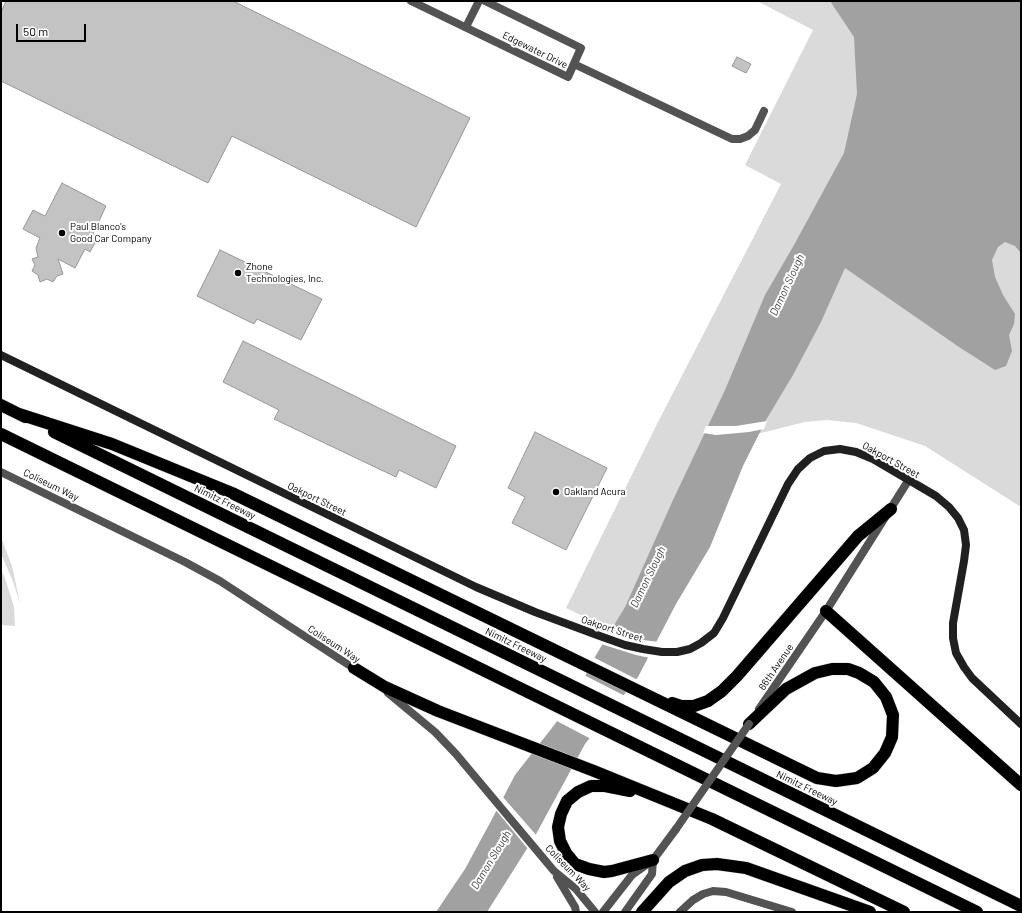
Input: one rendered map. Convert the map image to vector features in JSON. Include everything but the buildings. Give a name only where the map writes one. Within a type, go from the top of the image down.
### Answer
[{"type":"highway","name":"Nimitz Freeway","points":[[1,405],[1021,906]]},
{"type":"highway","points":[[19,414],[112,444],[232,493],[817,778],[836,781],[858,778],[873,768],[885,754],[892,737],[893,715],[886,697],[874,682],[859,673],[848,669],[832,668],[815,673],[786,689],[749,724]]},
{"type":"highway","points":[[1,434],[977,912]]},
{"type":"highway","points":[[644,695],[681,706],[694,706],[708,700],[722,691],[737,676],[858,536],[891,509]]},
{"type":"highway","points":[[826,611],[1021,785]]},
{"type":"highway","points":[[354,668],[386,687],[418,702],[594,770],[712,819],[904,912]]},
{"type":"highway","points":[[653,860],[612,872],[589,869],[575,864],[566,853],[560,842],[558,827],[560,814],[567,802],[578,792],[591,786],[605,786],[659,797]]},
{"type":"highway","points":[[642,912],[669,882],[685,871],[702,865],[716,864],[746,868],[870,912]]},
{"type":"main road","name":"Oakport Street","points":[[1,354],[476,587],[597,636],[625,645],[662,652],[677,652],[690,649],[714,633],[723,618],[788,484],[798,468],[810,458],[824,452],[840,449],[856,452],[873,459],[908,481],[936,496],[949,507],[958,518],[964,530],[966,545],[953,623],[953,638],[956,653],[972,678],[1021,724]]},
{"type":"street","name":"Edgewater Drive","points":[[411,1],[568,77],[581,48],[485,1]]},
{"type":"street","points":[[466,28],[479,1]]},
{"type":"street","points":[[574,64],[732,139],[740,139],[748,136],[755,130],[764,111]]},
{"type":"street","name":"Coliseum Way","points":[[1,472],[178,558],[214,578],[354,668],[391,695],[435,732],[456,754],[554,871],[576,890],[595,912]]},
{"type":"street","name":"66th Avenue","points":[[603,912],[632,875],[653,860],[676,829],[826,611],[908,481]]},
{"type":"street","name":"66th Avenue","points":[[625,912],[652,874],[653,860]]},
{"type":"street","points":[[554,871],[568,894],[576,912]]},
{"type":"street","points":[[680,912],[693,900],[703,894],[713,891],[726,892],[792,912]]},
{"type":"shaded area","points":[[757,1],[1021,1],[1021,507],[925,446],[856,423],[827,420],[805,422],[745,437],[703,437],[625,607],[612,630],[566,608],[658,422],[781,184],[745,165],[813,30]]},
{"type":"shaded area","points":[[1,537],[12,566],[20,603],[12,579],[1,554]]},
{"type":"shaded area","points":[[1,570],[14,607],[15,626],[1,625]]},
{"type":"water","name":"Damon Slough","points":[[830,1],[1021,1],[1021,253],[1015,246],[1005,242],[998,247],[992,260],[995,277],[1003,295],[1015,314],[1014,324],[1009,335],[1012,351],[1006,366],[995,370],[959,347],[845,268],[821,322],[793,375],[766,420],[743,466],[710,547],[676,604],[638,677],[585,744],[535,836],[487,912],[436,912],[465,869],[515,775],[555,724],[579,688],[596,655],[625,607],[725,390],[765,295],[844,153],[857,94],[854,37]]},
{"type":"pier","points":[[767,421],[764,429],[749,432],[716,435],[703,433],[706,426],[736,426]]},
{"type":"pier","points":[[609,630],[643,640],[659,642],[650,658],[636,655],[601,644]]},
{"type":"pier","points":[[593,657],[638,680],[629,692],[586,670]]},
{"type":"pier","points":[[584,675],[625,696],[591,739],[555,720]]},
{"type":"pier","points":[[502,796],[537,836],[528,849],[495,809]]},
{"type":"place","name":"Paul Blanco's Good Car Company","points":[[62,233]]},
{"type":"place","name":"Zhone Technologies, Inc.","points":[[238,273]]},
{"type":"place","name":"Oakland Acura","points":[[556,492]]}]
